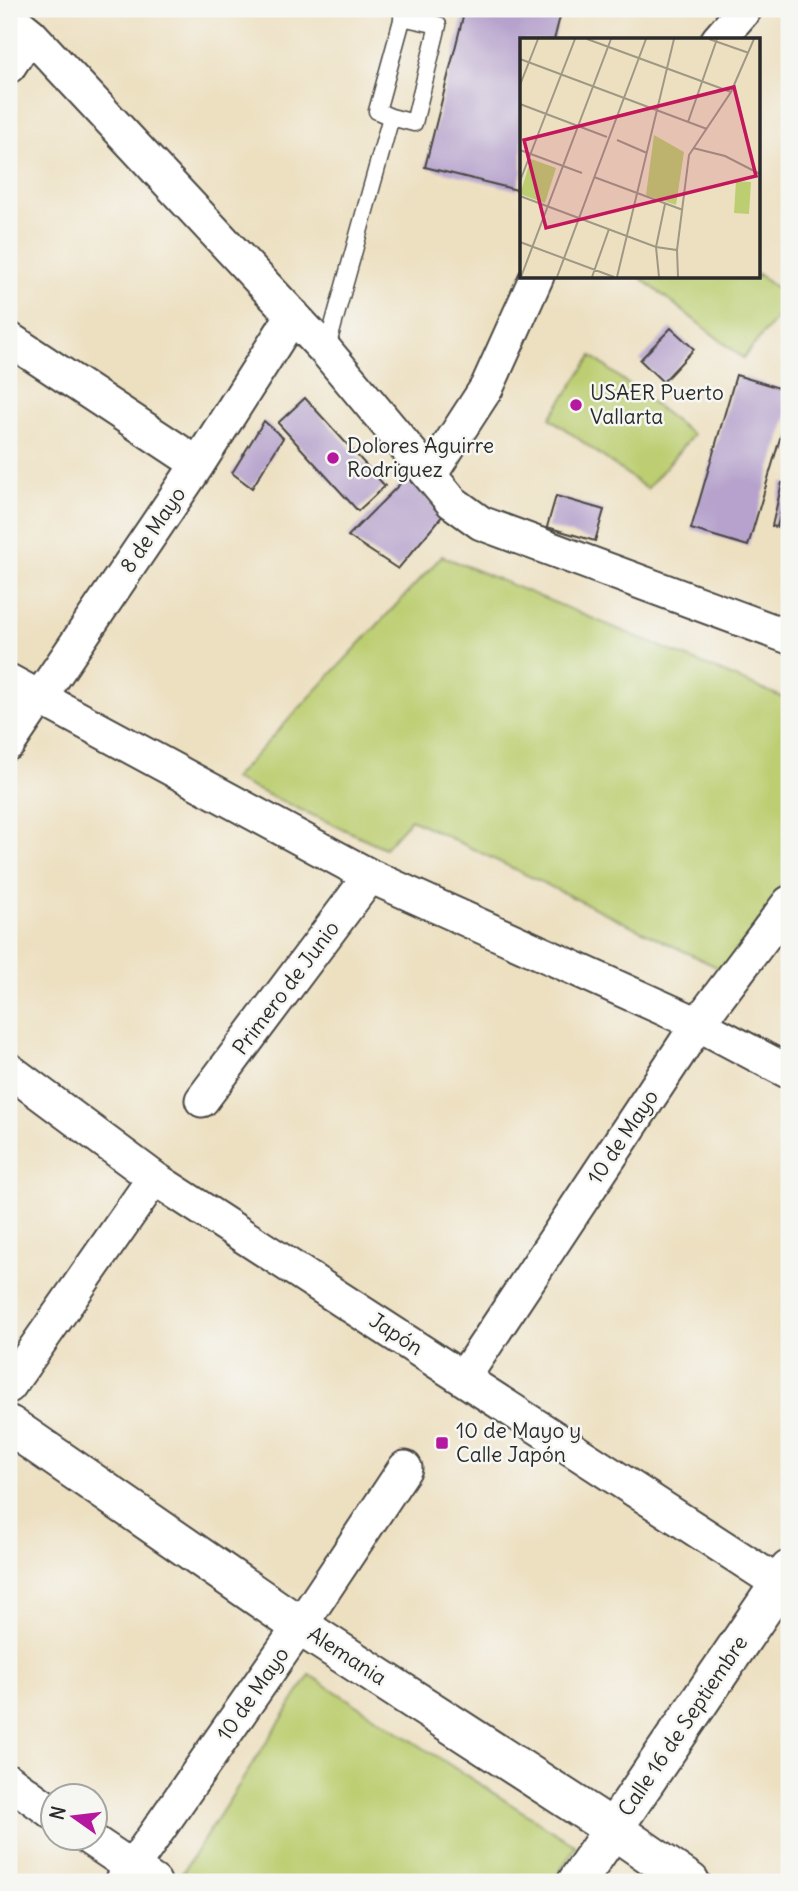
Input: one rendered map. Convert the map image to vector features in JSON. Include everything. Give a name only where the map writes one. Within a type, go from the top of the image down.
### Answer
[{"type":"street","points":[[720,38],[745,9]]},
{"type":"street","points":[[9,66],[19,26]]},
{"type":"street","points":[[19,26],[326,351],[452,502],[481,523],[789,637]]},
{"type":"street","points":[[430,475],[487,387],[536,278]]},
{"type":"street","name":"8 de Mayo","points":[[9,743],[198,464],[293,315]]},
{"type":"street","points":[[9,339],[198,464]]},
{"type":"street","points":[[9,681],[370,876],[698,1024],[789,1072]]},
{"type":"street","name":"Primero de Junio","points":[[202,1100],[370,876]]},
{"type":"street","name":"10 de Mayo","points":[[464,1377],[698,1024],[789,903]]},
{"type":"street","name":"Japón","points":[[9,1070],[155,1178],[786,1581]]},
{"type":"street","points":[[9,1386],[155,1178]]},
{"type":"street","name":"Alemania","points":[[9,1425],[300,1626],[690,1882]]},
{"type":"street","name":"10 de Mayo","points":[[136,1877],[405,1468]]},
{"type":"street","name":"Calle 16 de Septiembre","points":[[577,1882],[786,1581]]},
{"type":"street","points":[[9,1782],[38,1802]]},
{"type":"street","points":[[107,1853],[136,1877]]},
{"type":"lane","points":[[404,13],[438,25],[414,123],[391,117],[377,111],[404,13]]},
{"type":"lane","points":[[326,351],[391,117]]},
{"type":"green space","points":[[760,276],[789,298],[789,303],[743,358],[642,279],[760,278]]},
{"type":"green space","points":[[592,356],[693,435],[647,489],[550,418]]},
{"type":"green space","points":[[442,556],[789,700],[789,871],[729,973],[411,819],[385,848],[233,779]]},
{"type":"green space","points":[[310,1675],[576,1846],[553,1882],[192,1882],[181,1875]]},
{"type":"building","points":[[465,9],[562,9],[555,38],[520,38],[520,179],[517,190],[425,167]]},
{"type":"building","points":[[671,328],[694,349],[663,382],[640,360]]},
{"type":"building","points":[[736,375],[789,391],[789,408],[748,546],[691,529]]},
{"type":"building","points":[[305,398],[385,486],[358,511],[278,423]]},
{"type":"building","points":[[264,421],[283,438],[252,488],[232,473]]},
{"type":"building","points":[[407,477],[444,514],[398,569],[348,536]]},
{"type":"building","points":[[782,483],[788,484],[777,527],[772,526]]},
{"type":"building","points":[[556,496],[604,510],[595,541],[547,527]]},
{"type":"place","name":"USAER Puerto Vallarta","points":[[576,405]]},
{"type":"place","name":"Dolores Aguirre Rodriguez","points":[[333,458]]},
{"type":"place","name":"10 de Mayo y Calle Japón","points":[[442,1443]]}]
